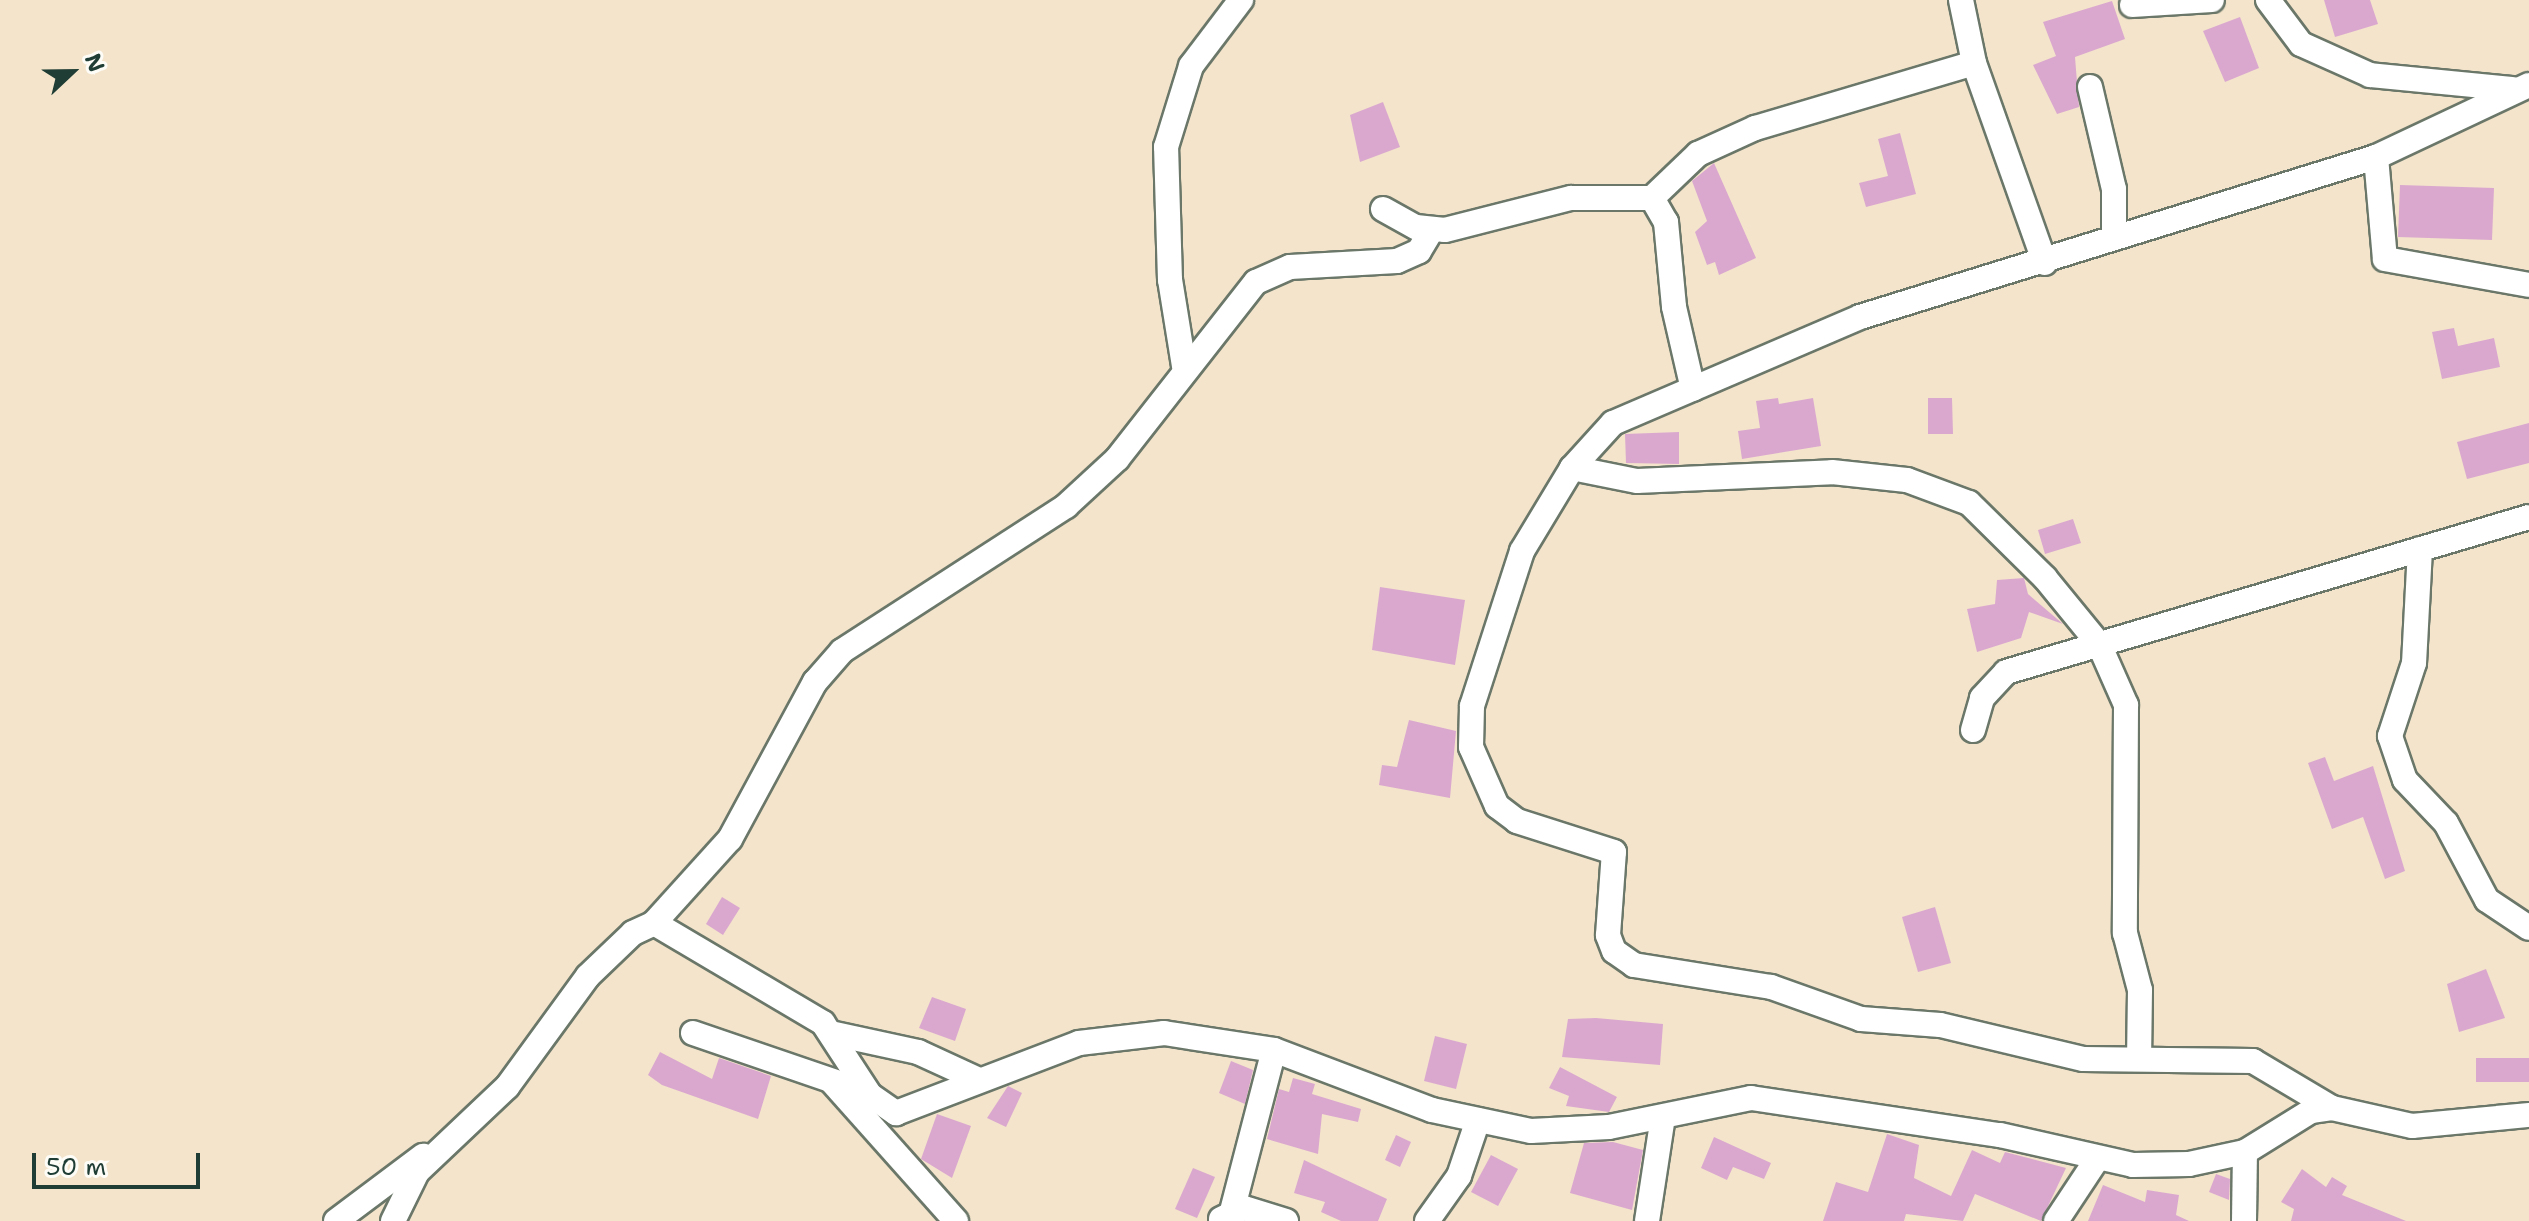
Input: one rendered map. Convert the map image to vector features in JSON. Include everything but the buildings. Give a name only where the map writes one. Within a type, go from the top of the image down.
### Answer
[{"type":"street","points":[[1961,0],[1974,63],[2045,263]]},
{"type":"street","points":[[2132,5],[2212,0]]},
{"type":"street","points":[[2268,0],[2301,44],[2370,75],[2521,87]]},
{"type":"street","points":[[1184,366],[1170,280],[1166,147],[1183,82],[1231,5]]},
{"type":"street","points":[[1383,209],[1431,231],[1571,198],[1652,198],[1698,154],[1755,128],[1974,63]]},
{"type":"street","points":[[2090,87],[2114,189],[2114,238]]},
{"type":"street","points":[[2521,87],[2376,157],[2114,238],[2045,263],[1860,317],[1613,423],[1572,468],[1503,596],[1469,736],[1483,784],[1504,814],[1614,852],[1618,868],[1607,921],[1614,951],[1655,971],[1771,987],[1861,1019],[1940,1025],[2083,1059],[2253,1061],[2332,1108],[2412,1126],[2529,1115]]},
{"type":"street","points":[[2376,157],[2385,259],[2529,285]]},
{"type":"street","points":[[1652,198],[1666,222],[1674,307],[1693,389]]},
{"type":"street","points":[[336,1221],[377,1184],[436,1150],[507,1087],[588,976],[633,933],[654,923],[730,839],[815,682],[842,651],[1066,506],[1117,459],[1184,366],[1270,273],[1397,261],[1419,251],[1431,231]]},
{"type":"street","points":[[1572,468],[1637,481],[1861,472],[1936,489],[1969,503],[2099,644],[2127,711],[2125,933],[2140,990],[2139,1058]]},
{"type":"street","points":[[1973,730],[1993,681],[2099,644],[2529,517]]},
{"type":"street","points":[[2420,549],[2414,663],[2390,736],[2405,780],[2446,823],[2481,892],[2529,928]]},
{"type":"street","points":[[654,923],[787,997],[835,1034],[866,1090],[884,1109],[909,1112],[977,1079],[1121,1035],[1214,1037],[1274,1050],[1378,1093],[1478,1120],[1568,1131],[1663,1117],[1710,1101],[1751,1098],[2000,1135],[2097,1159],[2189,1164],[2245,1152],[2311,1111],[2332,1108]]},
{"type":"street","points":[[693,1033],[833,1083],[866,1090]]},
{"type":"street","points":[[835,1034],[918,1052],[977,1079]]},
{"type":"street","points":[[1226,1216],[1274,1050]]},
{"type":"street","points":[[833,1083],[956,1221]]},
{"type":"street","points":[[1647,1221],[1663,1117]]},
{"type":"street","points":[[1427,1221],[1459,1176],[1478,1120]]},
{"type":"street","points":[[393,1221],[436,1150]]},
{"type":"street","points":[[2244,1221],[2245,1152]]},
{"type":"street","points":[[2056,1221],[2097,1159]]},
{"type":"street","points":[[1226,1216],[1253,1209],[1286,1221]]}]
